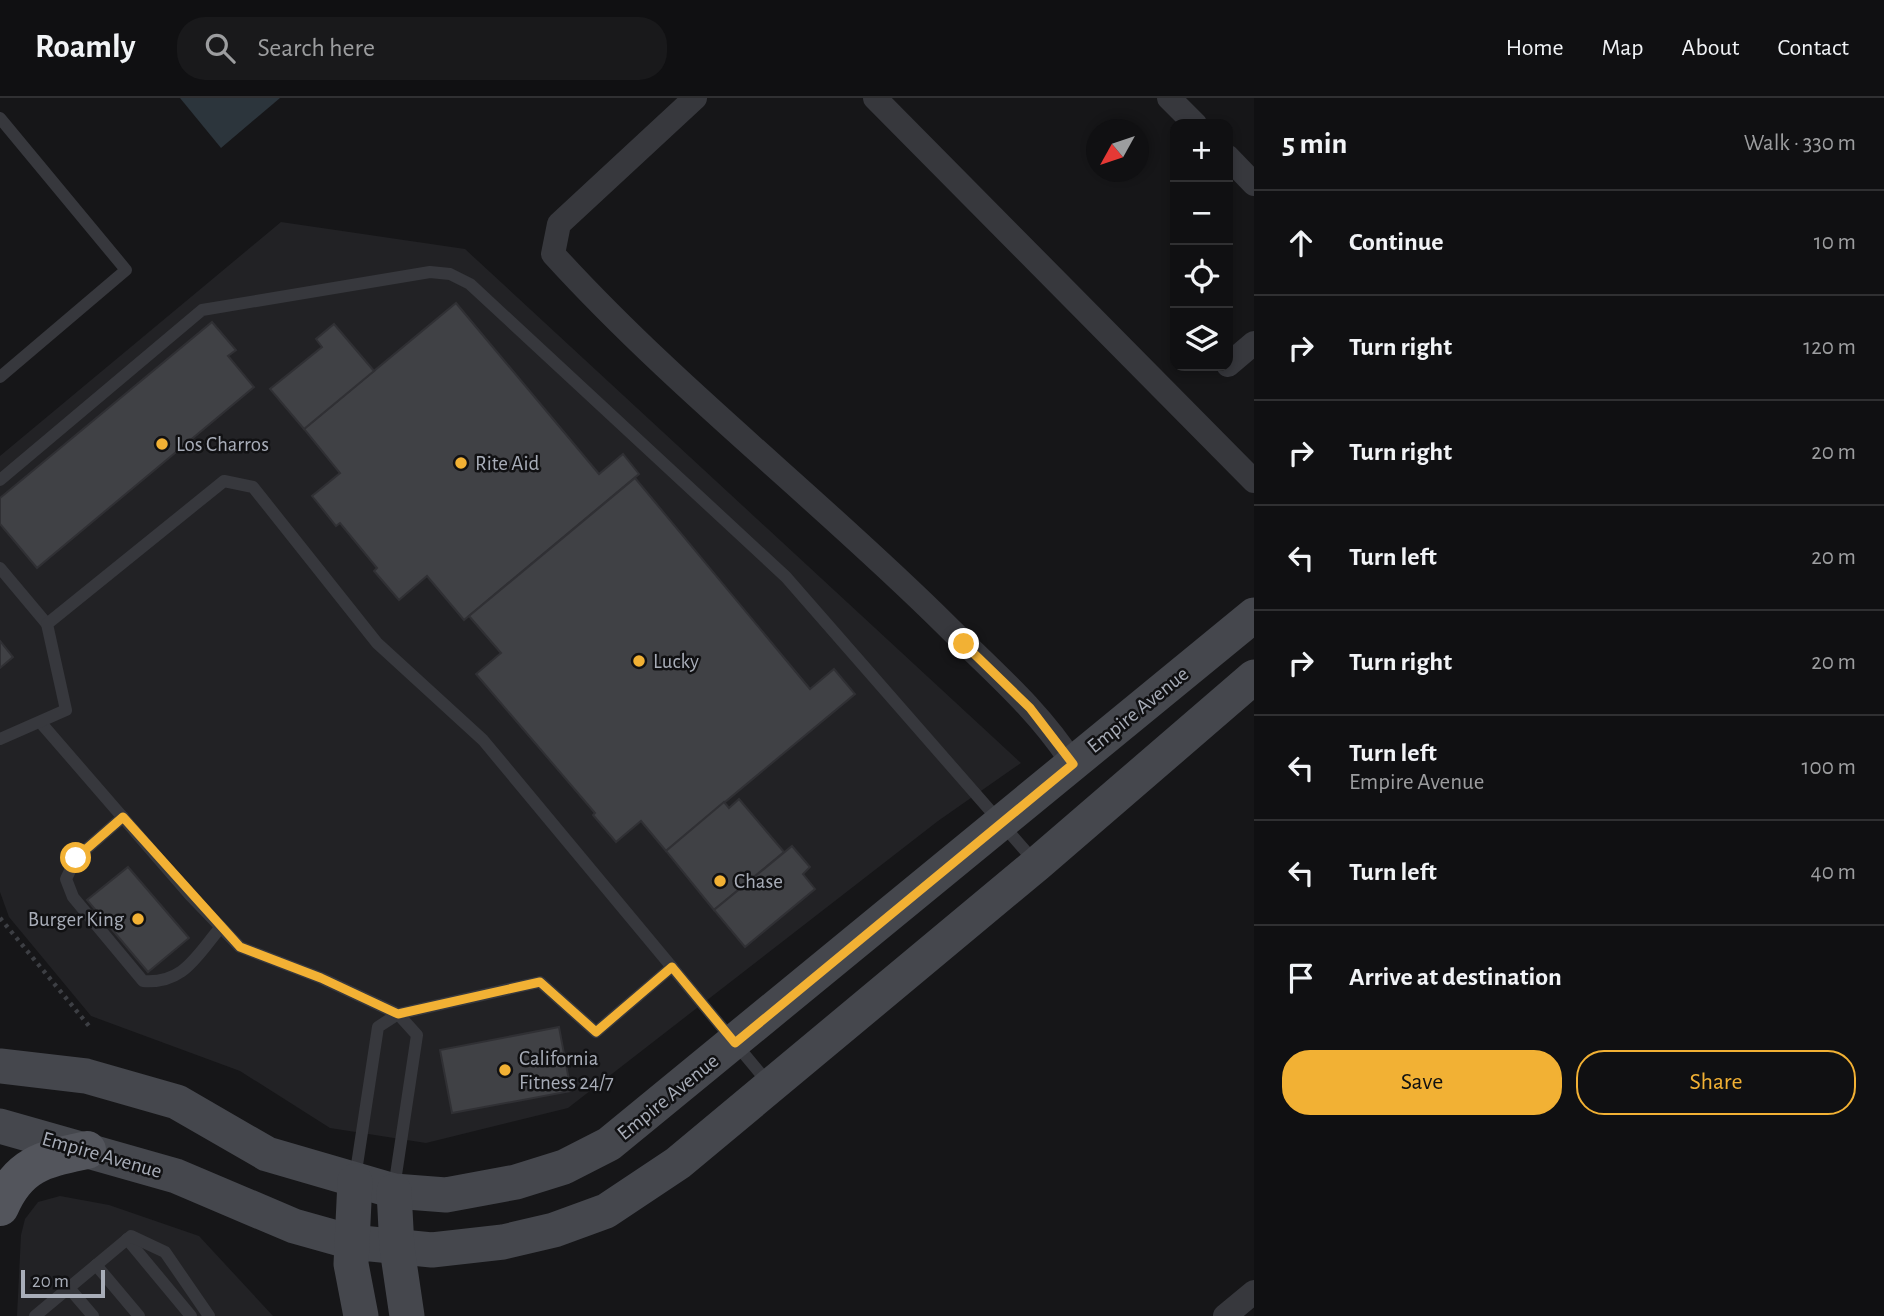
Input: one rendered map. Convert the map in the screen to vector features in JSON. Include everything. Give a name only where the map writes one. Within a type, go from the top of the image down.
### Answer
[{"type":"main road","name":"Empire Avenue","points":[[0,1066],[86,1076],[177,1102],[267,1154],[394,1191],[446,1195],[516,1182],[564,1167],[609,1144],[1254,615]]},
{"type":"main road","points":[[1224,702],[1254,659]]},
{"type":"main road","name":"Empire Avenue","points":[[0,1126],[176,1176],[294,1226],[351,1242],[432,1250],[503,1242],[554,1230],[606,1211],[678,1163],[1037,864],[1254,677]]},
{"type":"main road","points":[[0,1207],[9,1186],[39,1160],[87,1150]]},
{"type":"main road","points":[[355,1181],[351,1242],[355,1296],[361,1316]]},
{"type":"main road","points":[[394,1191],[397,1248],[407,1316]]},
{"type":"street","points":[[695,98],[559,225],[553,254],[607,314],[698,401],[887,567],[1030,708],[1073,764]]},
{"type":"street","points":[[875,98],[1254,481]]},
{"type":"street","points":[[1169,98],[1190,119]]},
{"type":"street","points":[[1233,162],[1254,184]]},
{"type":"street","points":[[1233,360],[1254,343]]},
{"type":"street","points":[[1225,1316],[1254,1292]]},
{"type":"lane","points":[[0,118],[126,270],[0,377]]},
{"type":"lane","points":[[0,480],[202,310],[430,272],[450,274],[470,284],[786,577],[1037,864]]},
{"type":"lane","points":[[47,624],[224,481],[253,487],[377,643],[483,740],[579,859],[770,1085]]},
{"type":"lane","points":[[0,568],[47,624],[65,710],[0,739]]},
{"type":"lane","points":[[41,723],[240,947],[321,978],[398,1014],[417,1035],[394,1191]]},
{"type":"lane","points":[[123,817],[76,858],[65,878],[73,897],[143,981],[163,983],[179,975],[221,927]]},
{"type":"lane","points":[[355,1181],[378,1027],[398,1014],[540,982],[596,1032],[672,967]]},
{"type":"lane","points":[[41,1314],[131,1236],[164,1252],[209,1316]]},
{"type":"lane","points":[[127,1239],[191,1316]]},
{"type":"lane","points":[[96,1265],[139,1316]]},
{"type":"lane","points":[[69,1288],[93,1316]]},
{"type":"path","points":[[0,918],[89,1026]]},
{"type":"shaded area","points":[[180,98],[280,98],[221,148]]},
{"type":"shaded area","points":[[281,222],[465,249],[1021,763],[938,821],[568,1108],[426,1143],[330,1128],[240,1071],[91,1016],[9,917],[0,892],[0,456]]},
{"type":"shaded area","points":[[60,1196],[109,1205],[199,1236],[273,1316],[17,1316],[21,1235],[25,1219],[38,1202]]},
{"type":"building","name":"Rite Aid","points":[[456,303],[599,474],[623,454],[639,474],[464,620],[427,576],[399,600],[374,571],[377,568],[340,523],[336,526],[312,496],[340,473],[304,429]]},
{"type":"building","points":[[212,322],[236,350],[228,356],[254,387],[37,568],[0,524],[0,498]]},
{"type":"building","points":[[334,324],[374,371],[304,429],[270,389],[322,347],[316,339]]},
{"type":"building","name":"Lucky","points":[[635,478],[810,689],[834,669],[855,694],[666,851],[641,821],[616,842],[593,815],[595,813],[476,674],[501,653],[469,616]]},
{"type":"building","points":[[0,641],[13,657],[0,668]]},
{"type":"building","name":"Chase","points":[[739,799],[784,852],[714,910],[666,851],[724,802],[729,808]]},
{"type":"building","points":[[792,846],[810,867],[803,874],[815,889],[745,947],[714,910]]},
{"type":"building","name":"Burger King","points":[[128,867],[189,938],[148,972],[87,900]]},
{"type":"building","name":"California Fitness 24/7","points":[[559,1027],[571,1091],[452,1113],[440,1050]]},
{"type":"place","name":"Los Charros","points":[[162,444]]},
{"type":"place","name":"Rite Aid","points":[[461,463]]},
{"type":"place","name":"Lucky","points":[[639,661]]},
{"type":"place","name":"Chase","points":[[720,881]]},
{"type":"place","name":"Burger King","points":[[138,919]]},
{"type":"place","name":"California Fitness 24/7","points":[[505,1070]]},
{"type":"route","points":[[76,858],[123,817],[190,895],[240,947],[321,978],[398,1014],[540,982],[596,1032],[672,967],[735,1043],[855,941],[1073,764],[1058,741],[1030,708],[964,644]]}]
